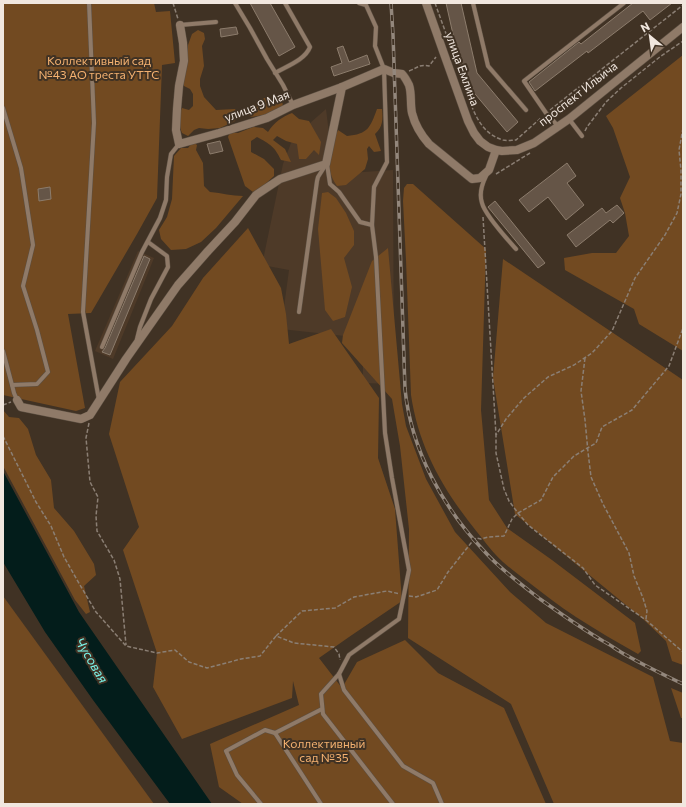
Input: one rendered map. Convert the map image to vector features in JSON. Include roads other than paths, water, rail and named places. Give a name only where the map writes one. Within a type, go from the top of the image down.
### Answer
[{"type":"street","name":"улица Емлина","points":[[426,3],[468,121],[480,141],[488,147],[496,150]]},
{"type":"street","points":[[179,144],[176,130],[178,86],[184,61],[180,25]]},
{"type":"street","name":"проспект Ильича","points":[[496,150],[510,151],[524,148],[534,143],[569,118],[683,27]]},
{"type":"street","points":[[384,70],[402,74],[409,86],[412,113],[423,138],[472,179],[480,178],[492,172],[496,150]]},
{"type":"street","name":"улица 9 Мая","points":[[179,144],[267,118],[293,105],[384,70]]},
{"type":"street","points":[[17,400],[21,407],[81,419],[90,415],[135,346],[178,286],[235,222],[256,195],[280,179],[326,164],[342,87]]},
{"type":"lane","points":[[89,3],[94,123],[83,312],[99,400]]},
{"type":"lane","points":[[235,3],[293,105]]},
{"type":"lane","points":[[275,73],[300,59],[308,53],[310,47],[285,3]]},
{"type":"lane","points":[[360,3],[366,5],[376,27],[375,46],[384,70],[387,162],[374,187],[372,225],[376,257],[385,433],[409,570],[399,619],[349,655],[339,674],[321,694],[323,714],[393,804]]},
{"type":"lane","points":[[474,3],[488,66],[526,110]]},
{"type":"lane","points":[[558,126],[546,113],[524,81],[624,3]]},
{"type":"lane","points":[[180,25],[216,22]]},
{"type":"lane","points":[[3,108],[21,168],[33,245],[23,286],[48,372],[37,384],[12,384]]},
{"type":"lane","points":[[569,118],[582,136]]},
{"type":"lane","points":[[102,346],[142,252],[160,218],[166,200],[167,177],[171,154],[179,144]]},
{"type":"lane","points":[[326,164],[330,184],[339,192],[360,222],[372,225]]},
{"type":"lane","points":[[299,312],[317,181],[326,164]]},
{"type":"lane","points":[[492,172],[481,191],[482,204],[489,216],[516,249]]},
{"type":"lane","points":[[135,346],[140,327],[151,299],[168,267],[167,256],[148,242]]},
{"type":"lane","points":[[3,351],[17,400]]},
{"type":"lane","points":[[339,674],[344,690],[403,766],[433,783],[442,804]]},
{"type":"lane","points":[[275,733],[322,709]]},
{"type":"lane","points":[[261,804],[237,775],[226,751],[265,730],[275,733],[321,804]]},
{"type":"water","name":"Чусовая","points":[[3,471],[79,612],[212,804],[170,804],[45,632],[3,562]]},
{"type":"railway","points":[[391,3],[405,389],[408,412],[422,456],[443,497],[456,517],[491,559],[504,571],[540,599],[620,652],[683,684]]},
{"type":"park label","name":"Коллективный сад №43 АО треста УТТС","points":[[99,68]]},
{"type":"park label","name":"Коллективный сад №35","points":[[324,751]]}]
